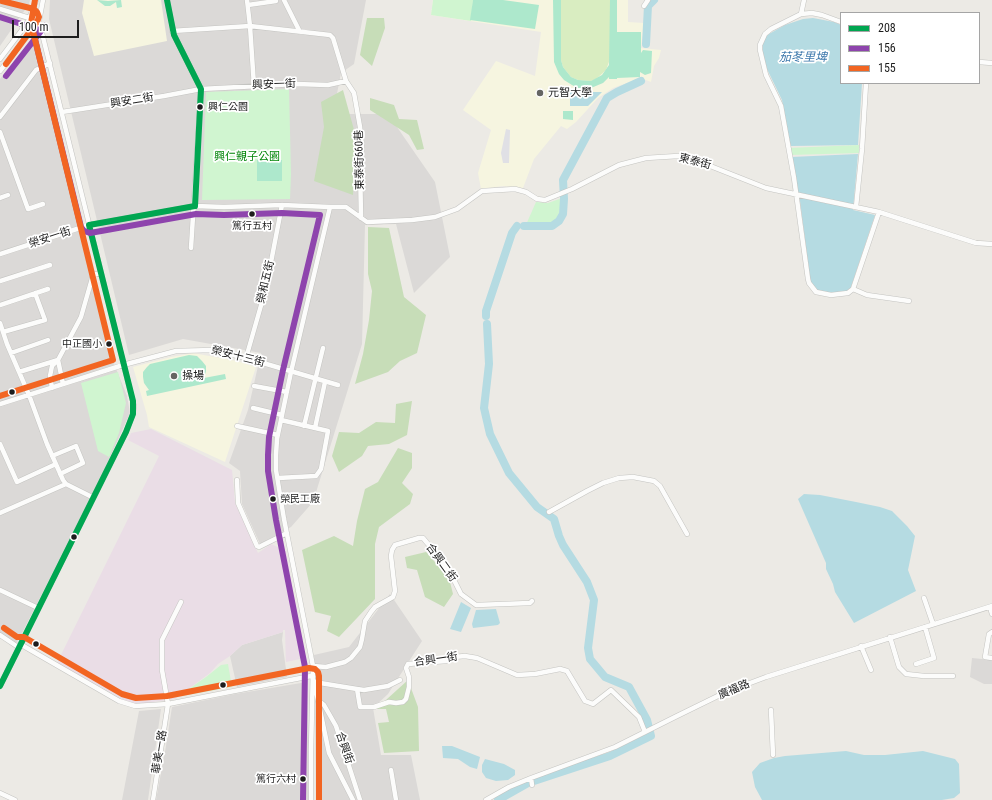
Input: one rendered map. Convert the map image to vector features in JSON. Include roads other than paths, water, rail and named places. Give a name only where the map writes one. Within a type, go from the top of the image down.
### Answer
[{"type":"street","points":[[0,59],[30,17],[36,0]]},
{"type":"street","points":[[0,686],[92,497],[126,432],[133,414],[133,400],[123,365],[39,20],[43,0]]},
{"type":"street","points":[[167,0],[172,31],[201,89],[195,206],[191,248]]},
{"type":"street","points":[[284,0],[300,32]]},
{"type":"street","points":[[644,6],[648,0]]},
{"type":"street","points":[[801,14],[804,0]]},
{"type":"street","points":[[254,86],[248,2],[276,1]]},
{"type":"street","points":[[0,9],[39,20]]},
{"type":"street","points":[[840,22],[812,12],[801,14],[771,29],[765,34],[760,44],[766,75],[781,106],[794,178],[809,283],[816,292],[831,295],[848,292],[853,289],[879,212]]},
{"type":"street","points":[[0,71],[39,20]]},
{"type":"street","points":[[172,31],[250,26],[300,32]]},
{"type":"street","name":"東泰街660巷","points":[[300,32],[330,35],[335,41],[346,81],[354,93],[362,147],[360,161],[361,218]]},
{"type":"street","points":[[980,62],[992,63]]},
{"type":"street","points":[[0,117],[36,70],[50,63]]},
{"type":"street","name":"興安一街","points":[[201,89],[254,86],[328,85],[346,81]]},
{"type":"street","points":[[866,84],[862,149],[856,207],[879,212],[976,243],[992,244]]},
{"type":"street","name":"興安二街","points":[[62,112],[201,89]]},
{"type":"street","points":[[0,132],[28,209],[43,204]]},
{"type":"street","name":"東泰街","points":[[361,218],[367,222],[376,222],[435,217],[457,209],[482,191],[515,189],[526,192],[536,199],[545,200],[572,189],[619,165],[646,158],[678,156],[690,158],[766,188],[856,207]]},
{"type":"street","points":[[0,198],[8,195]]},
{"type":"street","name":"榮安一街","points":[[0,254],[89,225],[195,206],[224,207],[282,204],[346,207],[361,218]]},
{"type":"street","name":"榮和五街","points":[[246,358],[266,288],[282,204]]},
{"type":"street","points":[[311,800],[313,666],[287,533],[278,478],[276,455],[278,435],[291,372],[330,206]]},
{"type":"street","points":[[0,281],[50,265]]},
{"type":"street","points":[[52,388],[50,376],[52,366],[58,360],[81,317],[93,275],[101,273]]},
{"type":"street","points":[[0,305],[48,289]]},
{"type":"street","points":[[853,289],[867,295],[909,301]]},
{"type":"street","points":[[3,332],[45,320],[35,293]]},
{"type":"street","points":[[0,323],[60,474],[66,484],[92,497]]},
{"type":"street","points":[[11,353],[48,340]]},
{"type":"street","points":[[304,426],[323,348]]},
{"type":"street","name":"榮安十三街","points":[[0,404],[123,365],[165,353],[182,350],[212,350],[246,358],[338,385]]},
{"type":"street","points":[[19,372],[58,360]]},
{"type":"street","points":[[58,360],[63,384]]},
{"type":"street","points":[[315,428],[326,382]]},
{"type":"street","points":[[254,386],[287,392]]},
{"type":"street","points":[[253,408],[282,415]]},
{"type":"street","points":[[278,478],[316,476],[321,468],[328,431],[281,420]]},
{"type":"street","points":[[237,426],[278,435]]},
{"type":"street","points":[[0,444],[17,482],[56,464]]},
{"type":"street","points":[[52,456],[76,446],[77,448],[83,463],[60,474]]},
{"type":"street","points":[[549,512],[603,483],[619,478],[633,477],[654,481],[660,486],[687,534]]},
{"type":"street","points":[[237,480],[238,503],[257,546],[259,547],[287,533]]},
{"type":"street","points":[[0,513],[66,484]]},
{"type":"street","name":"合興二街","points":[[313,666],[326,666],[345,662],[351,658],[360,647],[365,621],[376,607],[393,597],[395,591],[391,560],[392,550],[395,545],[413,539],[423,538],[451,574],[461,594],[476,605],[523,603],[532,601]]},
{"type":"street","points":[[0,590],[38,608]]},
{"type":"street","points":[[924,598],[934,624]]},
{"type":"street","name":"華美一路","points":[[153,800],[168,704],[162,670],[162,640],[181,602]]},
{"type":"street","points":[[991,606],[992,614]]},
{"type":"street","name":"廣福路","points":[[486,800],[509,787],[531,778],[615,748],[726,692],[766,677],[861,646],[991,606]]},
{"type":"street","points":[[916,664],[934,658],[925,627]]},
{"type":"street","points":[[992,632],[989,634],[985,657],[992,658]]},
{"type":"street","points":[[0,636],[18,647],[20,644]]},
{"type":"street","points":[[890,638],[900,667],[906,674],[924,676],[953,676]]},
{"type":"street","points":[[20,644],[119,701],[135,706],[168,704],[312,676]]},
{"type":"street","points":[[861,646],[871,670]]},
{"type":"street","name":"合興一街","points":[[357,689],[360,707],[374,707],[389,702],[403,702],[408,694],[409,677],[406,668],[408,664],[446,661],[454,657],[465,656],[477,658],[517,675],[535,674],[560,669],[567,671],[585,701],[593,704],[611,690],[639,717],[645,732]]},
{"type":"street","points":[[312,676],[329,753],[353,800]]},
{"type":"street","points":[[314,682],[364,690],[388,686],[400,680]]},
{"type":"street","name":"合興街","points":[[318,701],[324,705],[336,726],[360,800]]},
{"type":"street","points":[[771,710],[773,755]]},
{"type":"street","points":[[391,770],[396,800]]},
{"type":"street","points":[[531,778],[532,785]]},
{"type":"street","points":[[0,794],[15,800]]},
{"type":"water","name":"茄苳里埤","points":[[813,18],[840,25],[840,84],[862,84],[858,145],[791,146],[782,100],[767,69],[762,51],[762,43],[764,38],[769,34],[785,25],[803,19]]},
{"type":"water","points":[[570,92],[602,92],[588,106],[570,106]]},
{"type":"water","points":[[858,154],[853,210],[875,215],[850,290],[839,293],[818,292],[811,286],[800,201],[791,157]]},
{"type":"water","points":[[804,494],[820,495],[880,507],[892,511],[915,536],[908,570],[916,591],[854,623],[835,592],[826,569],[826,563],[798,499]]},
{"type":"water","points":[[461,602],[471,608],[461,632],[450,629]]},
{"type":"water","points":[[496,609],[500,623],[498,625],[473,628],[472,624],[476,610]]},
{"type":"water","points":[[442,746],[452,746],[480,757],[477,769],[470,767],[458,759],[443,758]]},
{"type":"water","points":[[846,751],[864,755],[885,755],[923,751],[955,759],[959,764],[960,793],[954,798],[942,800],[762,800],[755,787],[752,772],[760,763],[785,756]]},
{"type":"water","points":[[485,759],[504,764],[515,770],[515,775],[508,780],[496,781],[486,778],[482,772],[482,765]]},
{"type":"waterway","points":[[646,44],[648,6],[654,0]]},
{"type":"waterway","points":[[524,226],[552,226],[559,221],[563,214],[563,180],[607,98],[641,81]]},
{"type":"waterway","points":[[486,316],[486,311],[512,233],[517,226]]},
{"type":"waterway","points":[[487,324],[489,364],[484,408],[490,434],[509,473],[537,507],[554,519],[563,545],[587,582],[594,600],[588,648],[590,659],[605,677],[629,687],[647,720],[651,736],[610,756],[528,783],[498,800]]},
{"type":"place","name":"元智大學","points":[[540,93]]},
{"type":"place","name":"興仁公園","points":[[200,107]]},
{"type":"place","name":"篤行五村","points":[[252,214]]},
{"type":"place","name":"中正國小","points":[[109,344]]},
{"type":"place","name":"操場","points":[[174,376]]},
{"type":"place","name":"榮民工廠","points":[[273,499]]},
{"type":"place","name":"篤行六村","points":[[303,779]]},
{"type":"park label","name":"興仁親子公園","points":[[247,157]]}]
